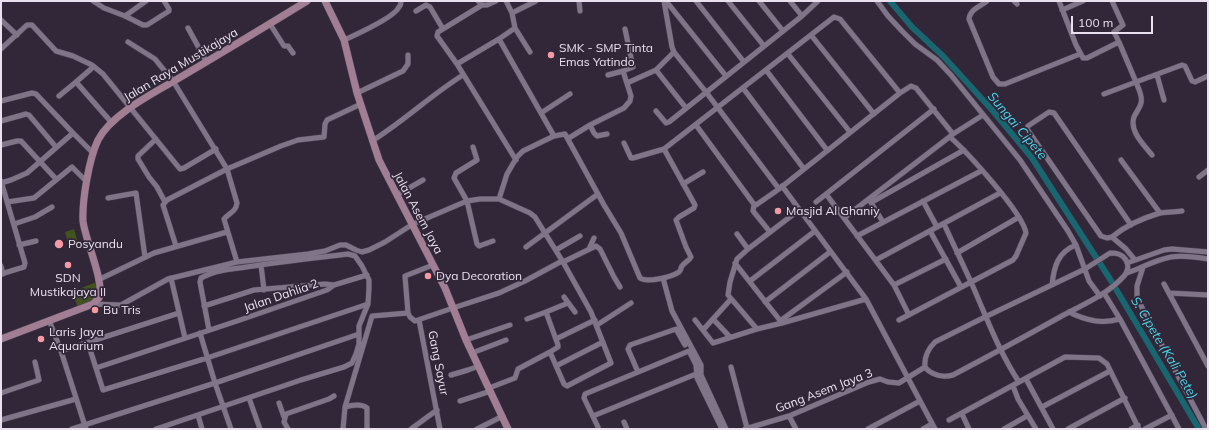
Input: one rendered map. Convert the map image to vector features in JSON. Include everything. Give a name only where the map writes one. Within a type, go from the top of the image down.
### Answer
[{"type":"main road","name":"Jalan Raya Mustikajaya","points":[[92,304],[98,299],[99,296],[98,280],[83,221],[86,181],[98,140],[112,123],[152,93],[173,82],[307,1]]},
{"type":"main road","name":"Jalan Asem Jaya","points":[[325,1],[344,40],[357,93],[382,167],[433,265],[508,429]]},
{"type":"main road","points":[[1,339],[92,304]]},
{"type":"street","points":[[95,1],[104,8],[125,16],[139,24],[147,25],[169,11],[164,1]]},
{"type":"street","points":[[125,16],[146,1]]},
{"type":"street","points":[[344,40],[373,26],[394,13],[400,6],[401,1]]},
{"type":"street","points":[[496,1],[487,5],[480,3],[438,32],[437,36],[516,160]]},
{"type":"street","points":[[506,1],[512,13],[515,28],[530,52]]},
{"type":"street","points":[[512,13],[536,1]]},
{"type":"street","points":[[579,1],[580,11]]},
{"type":"street","points":[[665,1],[674,52],[800,210],[866,299],[934,426],[922,429]]},
{"type":"street","points":[[665,1],[726,76]]},
{"type":"street","points":[[696,1],[744,62]]},
{"type":"street","points":[[728,1],[764,46]]},
{"type":"street","points":[[760,1],[783,31]]},
{"type":"street","points":[[790,1],[802,16]]},
{"type":"street","points":[[656,111],[668,123],[802,16],[818,1]]},
{"type":"street","points":[[878,1],[888,16],[902,31],[915,44],[940,63],[1020,160],[1068,231],[1076,245],[1091,284],[1104,293],[1120,319],[1179,429]]},
{"type":"street","points":[[986,1],[972,11],[969,19],[993,77],[999,84],[1004,84],[1080,54]]},
{"type":"street","points":[[1059,1],[1080,54],[1083,58],[1087,58],[1119,42]]},
{"type":"street","points":[[1062,10],[1083,1]]},
{"type":"street","points":[[1112,1],[1123,25],[1114,32],[1141,96],[1141,103],[1134,117],[1134,130],[1139,140],[1152,154]]},
{"type":"street","points":[[416,10],[426,5],[430,7],[443,29]]},
{"type":"street","points":[[624,143],[632,158],[664,148],[696,125],[834,17],[838,18],[900,93]]},
{"type":"street","points":[[1,20],[17,35]]},
{"type":"street","points":[[270,24],[284,46],[288,46],[293,52]]},
{"type":"street","points":[[1,49],[27,25],[32,25],[56,51],[73,56],[92,65],[103,74],[180,169],[216,149]]},
{"type":"street","points":[[188,28],[206,61]]},
{"type":"street","points":[[456,64],[515,28]]},
{"type":"street","points":[[608,75],[623,71],[633,66],[625,29]]},
{"type":"street","points":[[811,35],[874,114]]},
{"type":"street","points":[[499,39],[554,136]]},
{"type":"street","points":[[128,42],[156,59],[173,82],[216,149],[227,169],[237,203],[237,208],[224,219],[237,262]]},
{"type":"street","points":[[627,83],[656,70],[674,52]]},
{"type":"street","points":[[788,54],[850,132]]},
{"type":"street","points":[[357,93],[403,71],[408,64],[408,55]]},
{"type":"street","points":[[1104,94],[1184,65],[1192,82],[1208,76]]},
{"type":"street","points":[[59,96],[91,69]]},
{"type":"street","points":[[656,70],[686,108]]},
{"type":"street","points":[[766,70],[827,150]]},
{"type":"street","points":[[569,138],[590,125],[614,114],[628,104],[631,96],[623,71]]},
{"type":"street","points":[[372,141],[402,122],[441,89],[463,75]]},
{"type":"street","points":[[1157,75],[1164,100]]},
{"type":"street","points":[[76,82],[112,123]]},
{"type":"street","points":[[754,205],[758,205],[900,93],[911,86],[914,86],[934,109],[952,136],[1020,217],[1026,233],[1015,259],[899,320]]},
{"type":"street","points":[[743,88],[804,169]]},
{"type":"street","points":[[1,101],[32,93],[36,94],[73,133],[94,152]]},
{"type":"street","points":[[541,113],[570,94]]},
{"type":"street","points":[[176,246],[163,205],[172,196],[227,169],[287,144],[298,140],[324,137],[325,124],[327,120],[361,104]]},
{"type":"street","points":[[816,202],[934,109]]},
{"type":"street","points":[[1131,224],[1057,117],[1052,112],[1049,112],[1028,126],[1028,132],[1101,236],[1107,238],[1112,237],[1120,230],[1131,224],[1160,213],[1182,211]]},
{"type":"street","points":[[1,121],[26,114],[29,115],[56,147]]},
{"type":"street","points":[[870,201],[952,136],[983,115]]},
{"type":"street","points":[[590,125],[597,136],[607,134]]},
{"type":"street","points":[[696,125],[754,205],[753,211],[770,232]]},
{"type":"street","points":[[1,266],[2,274],[24,267],[24,259],[1,182],[22,176],[73,133]]},
{"type":"street","points":[[499,199],[508,174],[523,150],[563,133],[569,138],[624,240],[640,278],[646,281],[663,278],[680,271],[691,257],[676,220],[693,209],[695,206],[664,148]]},
{"type":"street","points":[[156,139],[138,156],[138,159],[157,187],[165,202]]},
{"type":"street","points":[[1,145],[13,141],[21,142],[56,179]]},
{"type":"street","points":[[473,147],[477,160],[456,173],[454,178],[467,201],[477,244],[479,246],[494,241]]},
{"type":"street","points":[[844,218],[870,201],[964,150]]},
{"type":"street","points":[[1121,160],[1160,213]]},
{"type":"street","points":[[7,202],[34,198],[56,179],[72,168],[86,181]]},
{"type":"street","points":[[1199,177],[1208,170]]},
{"type":"street","points":[[857,236],[981,171]]},
{"type":"street","points":[[684,184],[703,172]]},
{"type":"street","points":[[397,195],[423,180]]},
{"type":"street","points":[[108,198],[136,193],[145,257]]},
{"type":"street","points":[[876,260],[1000,193]]},
{"type":"street","points":[[526,247],[546,234],[598,194]]},
{"type":"street","points":[[826,194],[894,285],[909,315]]},
{"type":"street","points":[[92,304],[121,304],[158,283],[171,278],[237,262],[325,251],[340,244],[362,252],[385,242],[413,224],[467,201],[499,199],[530,212],[546,234],[563,261],[596,323],[611,363],[569,386],[565,386],[550,352]]},
{"type":"street","points":[[870,201],[883,222]]},
{"type":"street","points":[[923,202],[937,227]]},
{"type":"street","points":[[14,224],[35,217],[52,207]]},
{"type":"street","points":[[757,329],[731,299],[728,293],[735,263],[748,249],[800,210]]},
{"type":"street","points":[[957,253],[1020,217]]},
{"type":"street","points":[[944,224],[1001,350],[1019,382]]},
{"type":"street","points":[[750,281],[815,231]]},
{"type":"street","points":[[930,231],[961,287]]},
{"type":"street","points":[[98,280],[145,257],[176,246],[227,232]]},
{"type":"street","points":[[737,234],[748,249]]},
{"type":"street","points":[[556,250],[580,236]]},
{"type":"street","points":[[1112,237],[1126,249],[1135,260]]},
{"type":"street","points":[[589,249],[594,238]]},
{"type":"street","points":[[19,245],[36,241]]},
{"type":"street","points":[[1052,285],[1053,273],[1058,258],[1069,248],[1076,245]]},
{"type":"street","points":[[433,265],[405,276],[408,313],[410,317],[417,321],[499,294],[595,246],[600,249],[620,287]]},
{"type":"street","points":[[1180,249],[1180,256]]},
{"type":"street","points":[[1127,262],[1164,250],[1180,249],[1208,252]]},
{"type":"street","points":[[1189,256],[1190,250]]},
{"type":"street","points":[[765,302],[830,252]]},
{"type":"street","points":[[925,367],[926,354],[931,346],[936,342],[985,316],[1084,269],[1105,255],[1115,253],[1120,254],[1125,258],[1127,262],[1126,273]]},
{"type":"street","points":[[156,429],[348,365],[354,359],[360,326],[368,304],[369,280],[357,259],[348,254],[223,270],[201,278],[200,282],[210,330]]},
{"type":"street","points":[[925,367],[937,375],[948,377],[1001,350],[1104,293],[1126,273],[1163,259],[1180,256],[1208,258]]},
{"type":"street","points":[[894,285],[946,259]]},
{"type":"street","points":[[735,263],[781,322]]},
{"type":"street","points":[[261,265],[264,290]]},
{"type":"street","points":[[1143,267],[1137,286],[1137,298],[1206,429]]},
{"type":"street","points":[[781,322],[847,272]]},
{"type":"street","name":"Jalan Dahlia 2","points":[[96,368],[367,275]]},
{"type":"street","points":[[171,278],[185,338]]},
{"type":"street","points":[[663,278],[672,311],[701,365],[701,375],[726,429]]},
{"type":"street","points":[[204,306],[245,292],[325,284],[334,286]]},
{"type":"street","points":[[1164,284],[1208,366]]},
{"type":"street","points":[[1169,293],[1206,295],[1208,302]]},
{"type":"street","points":[[564,297],[575,312]]},
{"type":"street","points":[[703,330],[731,299]]},
{"type":"street","points":[[695,320],[713,343],[781,322],[866,299]]},
{"type":"street","points":[[527,319],[568,303]]},
{"type":"street","points":[[556,339],[596,323],[631,303]]},
{"type":"street","points":[[88,343],[103,390],[207,358],[368,304]]},
{"type":"street","points":[[61,351],[179,312]]},
{"type":"street","points":[[460,401],[490,390],[515,378],[518,369],[550,352],[558,346],[546,312]]},
{"type":"street","points":[[1069,312],[1079,318],[1100,322],[1120,319]]},
{"type":"street","points":[[343,429],[345,406],[372,316],[408,313]]},
{"type":"street","points":[[713,319],[730,337]]},
{"type":"street","points":[[49,320],[61,351],[86,427]]},
{"type":"street","name":"Gang Sayur","points":[[417,321],[440,429]]},
{"type":"street","points":[[466,340],[510,325]]},
{"type":"street","points":[[638,372],[628,347],[632,344],[676,329],[696,365],[696,374],[722,429]]},
{"type":"street","points":[[200,333],[231,429]]},
{"type":"street","points":[[72,429],[86,427],[359,334]]},
{"type":"street","points":[[472,353],[506,340]]},
{"type":"street","points":[[556,366],[603,342]]},
{"type":"street","points":[[598,427],[584,398],[585,394],[689,351]]},
{"type":"street","points":[[949,420],[1060,359],[1069,357],[1099,358],[1107,364],[1139,427],[1131,429]]},
{"type":"street","points":[[1,394],[39,380],[35,362]]},
{"type":"street","points":[[451,375],[478,366]]},
{"type":"street","points":[[731,367],[746,429]]},
{"type":"street","points":[[908,378],[925,367]]},
{"type":"street","points":[[1042,407],[1110,371]]},
{"type":"street","points":[[593,416],[696,374]]},
{"type":"street","name":"Gang Asem Jaya 3","points":[[746,429],[789,416],[869,382],[880,379],[888,382],[899,383],[908,378]]},
{"type":"street","points":[[1026,379],[1053,429]]},
{"type":"street","points":[[1013,386],[1015,394],[1036,429]]},
{"type":"street","points":[[284,417],[289,412],[334,396]]},
{"type":"street","points":[[249,398],[260,429]]},
{"type":"street","points":[[1068,429],[1125,398]]},
{"type":"street","points":[[1,420],[76,399]]},
{"type":"street","points":[[868,429],[920,401]]},
{"type":"street","points":[[279,404],[284,417],[284,422],[288,429]]},
{"type":"street","points":[[345,406],[357,405],[365,406],[367,408],[367,429]]},
{"type":"street","points":[[411,429],[437,410]]},
{"type":"street","points":[[962,414],[969,429]]},
{"type":"street","points":[[198,415],[202,429]]},
{"type":"street","points":[[1145,429],[1172,415]]},
{"type":"street","points":[[477,429],[502,416]]},
{"type":"street","points":[[789,416],[796,429]]},
{"type":"street","points":[[1004,429],[1028,416]]},
{"type":"street","points":[[175,422],[177,429]]},
{"type":"street","points":[[624,422],[627,429]]},
{"type":"green space","points":[[74,229],[78,243],[69,246],[65,232]]},
{"type":"green space","points":[[96,282],[98,288],[97,297],[91,302],[78,308],[72,292]]},
{"type":"waterway","name":"Sungai Cipete","points":[[890,1],[912,27],[943,56],[993,111],[1032,158],[1110,279],[1199,429]]},
{"type":"place","name":"SMK - SMP Tinta Emas Yatindo","points":[[551,55]]},
{"type":"place","name":"Masjid Al Ghaniy","points":[[778,211]]},
{"type":"place","name":"Posyandu","points":[[59,244]]},
{"type":"place","name":"SDN Mustikajaya II","points":[[68,265]]},
{"type":"place","name":"Dya Decoration","points":[[428,276]]},
{"type":"place","name":"Bu Tris","points":[[95,310]]},
{"type":"place","name":"Laris Jaya Aquarium","points":[[41,339]]},
{"type":"water label","name":"S. Cipete (Kali Pete)","points":[[1164,348]]}]
